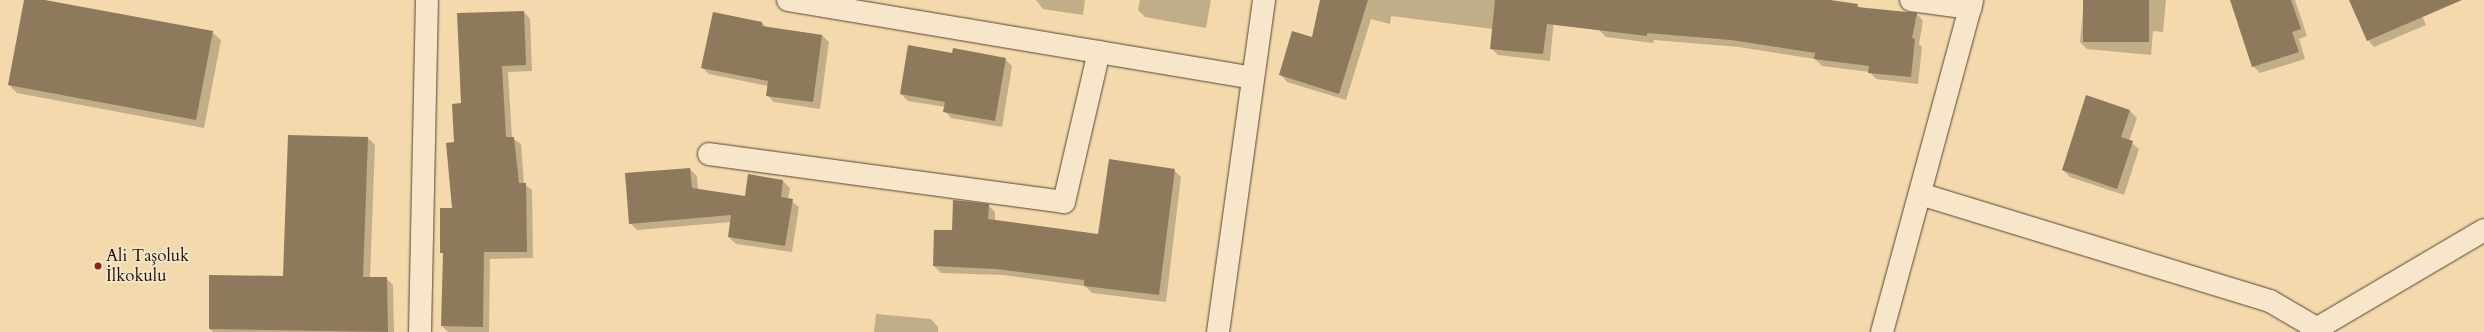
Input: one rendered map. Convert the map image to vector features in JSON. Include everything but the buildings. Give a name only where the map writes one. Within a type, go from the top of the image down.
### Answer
[{"type":"street","points":[[420,332],[427,0]]},
{"type":"street","points":[[788,0],[1252,78]]},
{"type":"street","points":[[1218,332],[1264,0]]},
{"type":"street","points":[[1882,332],[1971,4],[1911,0]]},
{"type":"street","points":[[709,154],[1064,202],[1099,52]]},
{"type":"street","points":[[1920,194],[2270,301],[2314,330],[2484,230]]},
{"type":"place","name":"Ali Taşoluk İlkokulu","points":[[98,266]]}]
